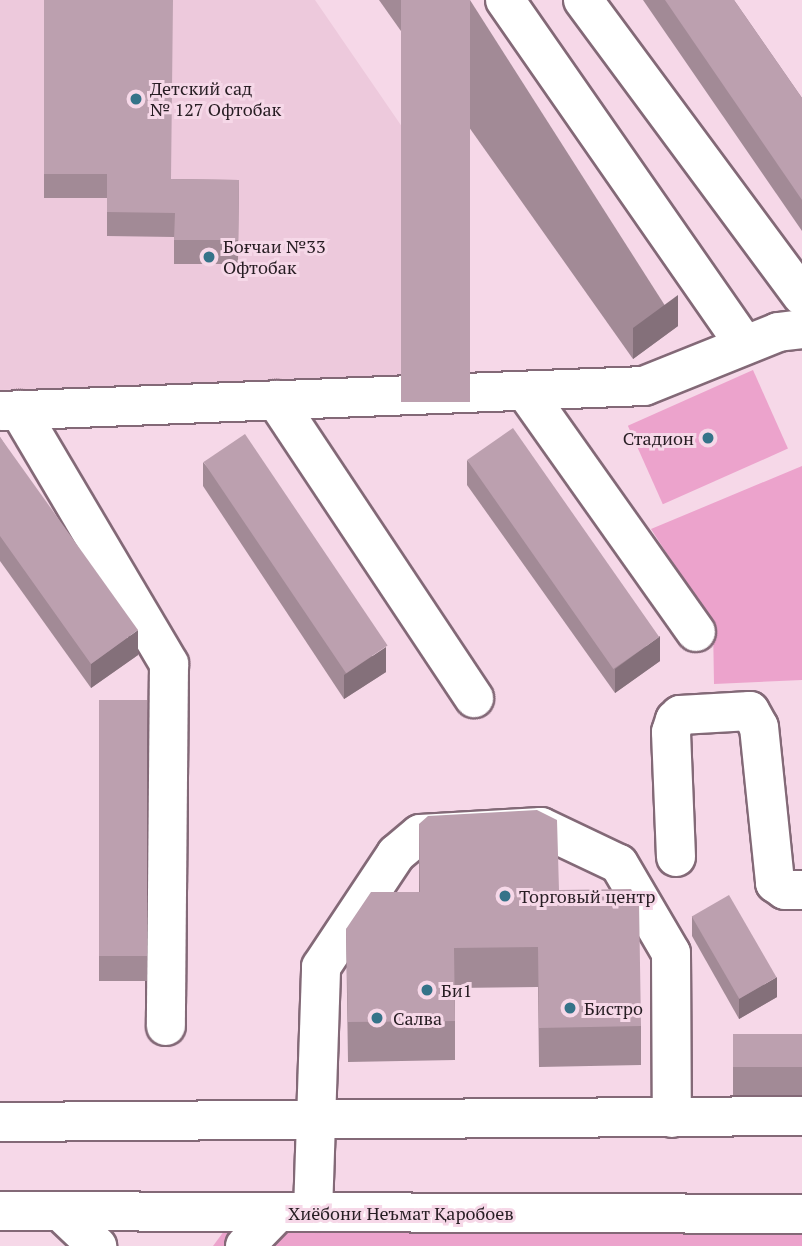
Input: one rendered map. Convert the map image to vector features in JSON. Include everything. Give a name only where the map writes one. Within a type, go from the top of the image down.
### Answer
[{"type":"main road","points":[[505,0],[745,345]]},
{"type":"main road","points":[[583,0],[802,296]]},
{"type":"main road","points":[[166,1026],[169,664],[10,411],[643,386],[778,332],[802,329]]},
{"type":"main road","points":[[526,392],[696,632]]},
{"type":"main road","points":[[276,401],[474,698]]},
{"type":"main road","points":[[676,857],[671,732],[675,720],[680,715],[750,711],[759,727],[775,883],[785,890],[802,890]]},
{"type":"main road","points":[[245,1246],[295,1212],[315,1121],[321,967],[397,854],[421,835],[541,827],[619,864],[671,953],[673,1118]]},
{"type":"main road","points":[[0,1122],[802,1116]]},
{"type":"main road","name":"Хиёбони Неъмат Қаробоев","points":[[0,1211],[802,1214]]},
{"type":"main road","points":[[61,1212],[97,1246]]},
{"type":"shaded area","name":"Боғчаи №33 Офтобак","points":[[0,0],[315,0],[407,134],[427,381],[0,390]]},
{"type":"shaded area","name":"Стадион","points":[[753,370],[788,449],[663,504],[628,426]]},
{"type":"shaded area","points":[[802,466],[802,680],[714,684],[713,625],[651,529]]},
{"type":"shaded area","points":[[233,1219],[802,1222],[802,1246],[213,1246]]},
{"type":"building","points":[[44,0],[173,0],[171,179],[239,180],[238,240],[174,240],[175,213],[107,212],[107,174],[44,174]]},
{"type":"building","points":[[401,0],[470,0],[470,402],[401,402]]},
{"type":"building","points":[[665,0],[734,0],[802,98],[802,200]]},
{"type":"building","points":[[513,428],[659,637],[613,669],[467,460]]},
{"type":"building","points":[[245,434],[388,645],[346,673],[204,462]]},
{"type":"building","points":[[0,437],[138,630],[91,664],[0,536]]},
{"type":"building","points":[[99,700],[147,700],[147,956],[99,956]]},
{"type":"building","points":[[537,810],[557,820],[559,890],[631,889],[639,902],[641,1026],[539,1028],[538,947],[454,948],[455,1021],[348,1022],[346,929],[371,892],[420,892],[419,824],[428,816]]},
{"type":"building","points":[[729,895],[777,977],[739,999],[692,916]]},
{"type":"building","points":[[733,1034],[802,1034],[802,1067],[733,1067]]},
{"type":"place","name":"Детский сад № 127 Офтобак","points":[[136,99]]},
{"type":"place","name":"Боғчаи №33 Офтобак","points":[[209,257]]},
{"type":"place","name":"Стадион","points":[[708,438]]},
{"type":"place","name":"Торговый центр","points":[[505,896]]},
{"type":"place","name":"Би1","points":[[427,990]]},
{"type":"place","name":"Бистро","points":[[570,1008]]},
{"type":"place","name":"Салва","points":[[377,1018]]}]
